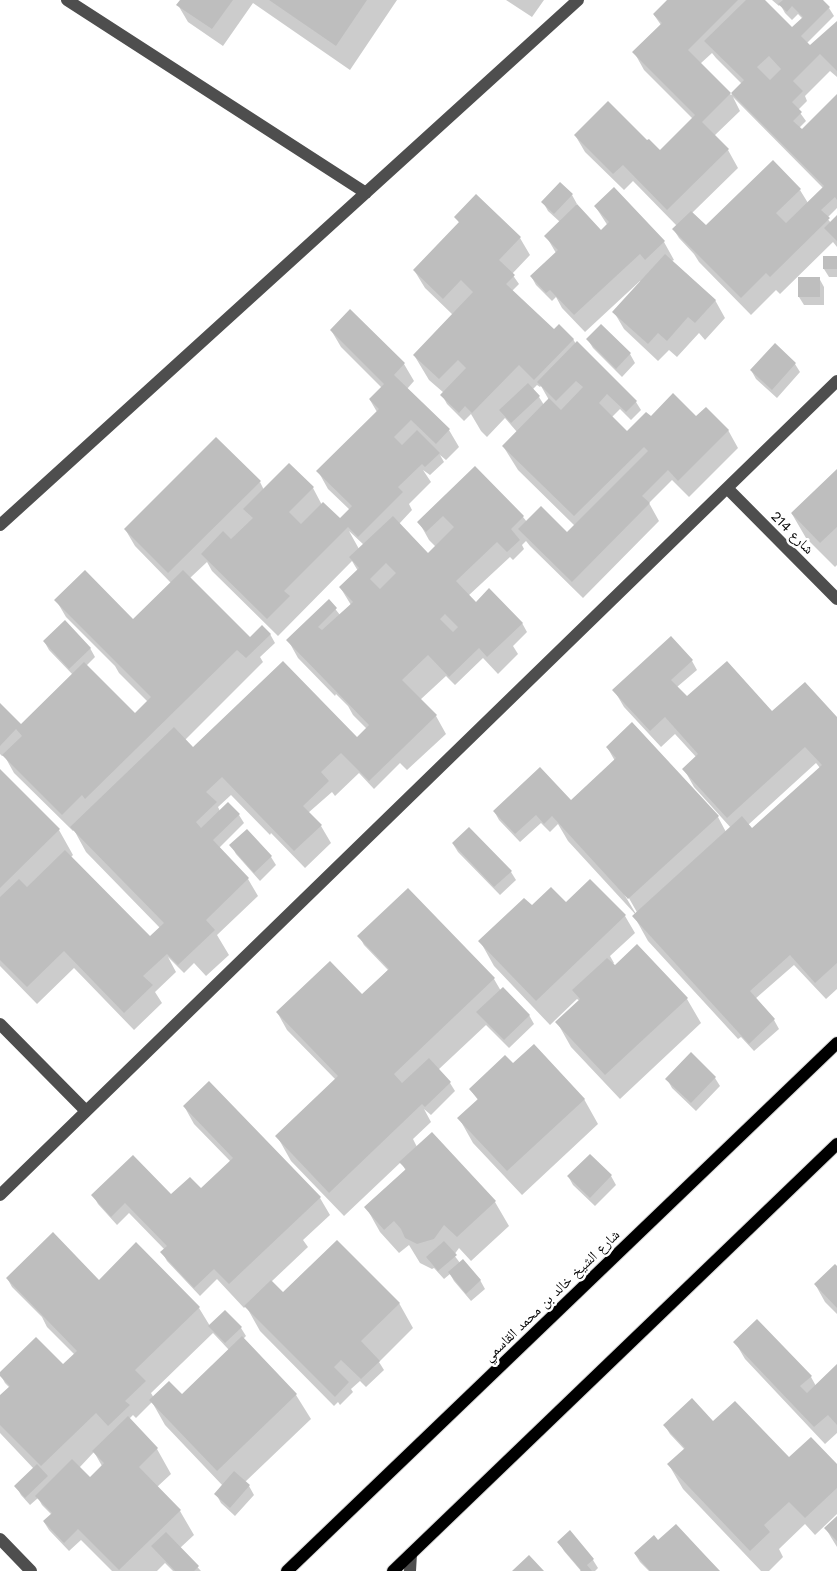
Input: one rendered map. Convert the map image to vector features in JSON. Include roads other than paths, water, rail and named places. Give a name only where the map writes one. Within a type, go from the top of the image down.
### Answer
[{"type":"main road","name":"شارع الشيخ خالد بن محمد القاسمي","points":[[287,1571],[837,1043]]},
{"type":"main road","points":[[393,1571],[837,1144]]},
{"type":"street","points":[[67,0],[366,193]]},
{"type":"street","points":[[0,525],[578,0]]},
{"type":"street","points":[[0,1195],[837,381]]},
{"type":"street","name":"214 شارع","points":[[727,488],[837,599]]},
{"type":"street","points":[[0,1024],[86,1111]]},
{"type":"street","points":[[0,1540],[32,1571]]},
{"type":"street","points":[[410,1571],[411,1554]]}]
